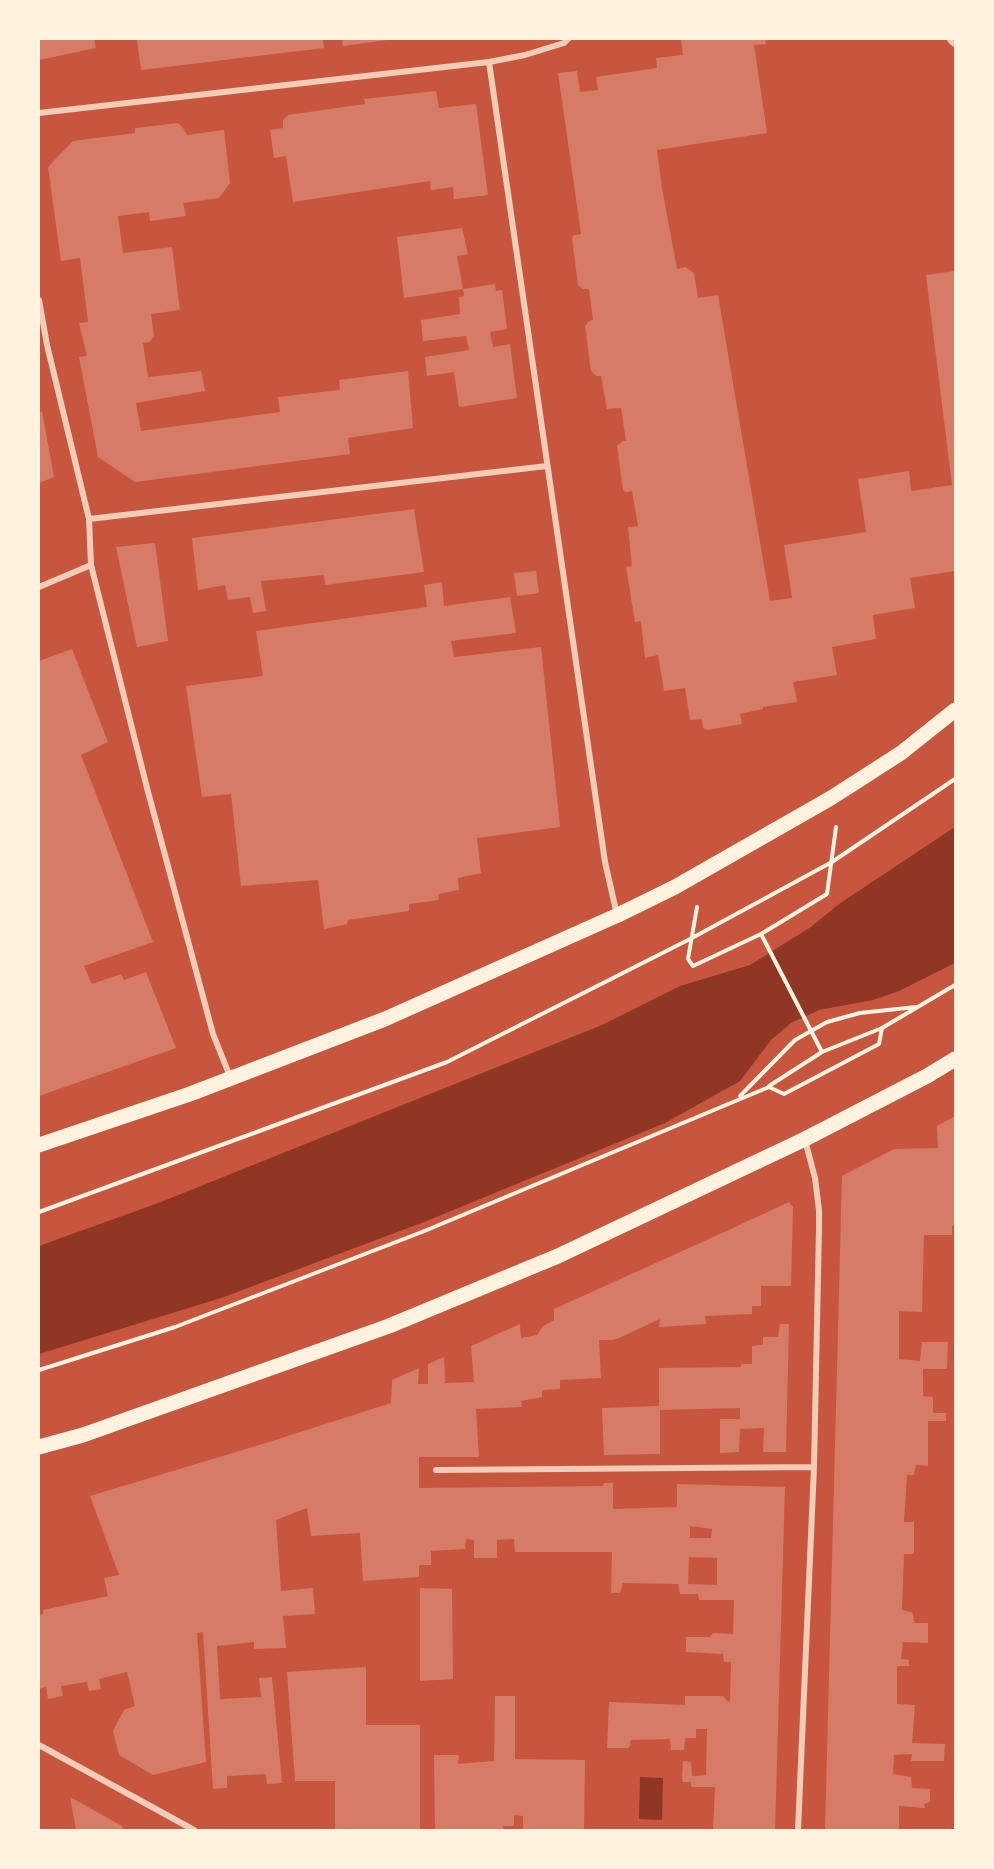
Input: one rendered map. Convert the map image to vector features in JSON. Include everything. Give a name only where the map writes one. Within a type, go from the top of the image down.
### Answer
[{"type":"main road","points":[[39,1145],[231,1079],[385,1019],[618,915],[675,887],[831,798],[902,753],[955,710]]},
{"type":"main road","points":[[39,1447],[83,1435],[389,1326],[558,1256],[805,1139],[927,1076],[955,1059]]},
{"type":"street","points":[[39,113],[489,62],[525,55],[564,43],[568,39]]},
{"type":"street","points":[[489,62],[605,862],[618,915]]},
{"type":"street","points":[[39,300],[47,345],[89,519],[91,565],[147,788],[213,1034],[231,1079]]},
{"type":"street","points":[[89,519],[548,465]]},
{"type":"street","points":[[39,587],[91,565]]},
{"type":"street","points":[[798,1830],[814,1467],[819,1210],[814,1171],[805,1139]]},
{"type":"street","points":[[435,1470],[814,1467]]},
{"type":"street","points":[[39,1745],[194,1830]]},
{"type":"path","points":[[39,1212],[447,1062],[692,938],[832,862],[955,779]]},
{"type":"path","points":[[698,901],[688,959],[693,966],[761,934],[827,894],[837,822]]},
{"type":"path","points":[[761,934],[822,1052]]},
{"type":"path","points":[[39,1370],[175,1327],[411,1237],[768,1087],[822,1052],[882,1028],[955,985]]},
{"type":"path","points":[[738,1098],[795,1040],[827,1022],[860,1013],[919,1006]]},
{"type":"path","points":[[768,1087],[784,1094],[879,1044],[882,1028]]},
{"type":"shaded area","points":[[955,827],[955,963],[899,991],[873,1000],[819,1010],[791,1023],[771,1040],[740,1081],[665,1123],[424,1222],[221,1298],[39,1354],[39,1246],[161,1202],[602,1025],[680,986],[750,965],[811,927],[839,904]]},
{"type":"shaded area","points":[[640,1777],[663,1778],[662,1820],[639,1819]]},
{"type":"building","points":[[39,39],[94,39],[96,48],[39,60]]},
{"type":"building","points":[[137,39],[323,39],[324,48],[141,70]]},
{"type":"building","points":[[342,39],[387,39],[387,40],[343,46]]},
{"type":"building","points":[[681,39],[765,39],[766,44],[754,45],[767,133],[657,150],[677,269],[685,267],[694,273],[698,298],[718,295],[770,601],[792,598],[784,545],[866,532],[858,479],[909,471],[911,491],[952,485],[926,275],[955,271],[955,571],[910,578],[915,608],[873,615],[876,639],[832,647],[837,675],[793,682],[797,702],[763,707],[763,709],[740,714],[742,724],[707,730],[703,728],[702,719],[690,720],[685,688],[664,691],[658,655],[645,658],[641,621],[635,622],[626,567],[632,566],[628,527],[638,526],[632,491],[623,490],[617,446],[626,441],[621,408],[607,409],[601,376],[596,376],[591,371],[585,326],[593,320],[589,289],[583,289],[578,285],[572,238],[574,235],[581,234],[558,73],[577,71],[580,92],[598,90],[596,77],[657,68],[656,58],[683,55]]},
{"type":"building","points":[[436,91],[439,108],[476,104],[488,195],[454,199],[453,187],[431,190],[430,181],[293,202],[286,156],[274,158],[270,130],[283,128],[283,120],[288,115],[365,104],[364,99]]},
{"type":"building","points":[[178,123],[187,135],[224,130],[230,183],[219,198],[183,203],[186,216],[150,221],[149,212],[118,216],[123,253],[172,247],[180,310],[151,314],[154,337],[149,342],[143,343],[148,377],[201,371],[205,391],[136,403],[141,431],[280,412],[278,397],[340,390],[339,380],[408,371],[413,428],[348,438],[350,454],[135,482],[98,457],[79,357],[87,356],[79,323],[88,322],[80,258],[61,261],[48,167],[73,141],[135,133],[135,128]]},
{"type":"building","points":[[462,228],[468,254],[457,256],[463,289],[404,298],[397,237]]},
{"type":"building","points":[[495,284],[496,291],[502,290],[507,329],[490,332],[493,347],[510,344],[517,398],[459,407],[454,372],[427,376],[425,357],[469,350],[466,336],[423,341],[421,320],[460,314],[459,297],[464,296],[463,289]]},
{"type":"building","points":[[42,411],[54,477],[39,483],[39,413]]},
{"type":"building","points":[[414,509],[424,572],[325,585],[324,575],[261,581],[266,611],[253,613],[250,597],[228,600],[225,585],[198,590],[192,538]]},
{"type":"building","points":[[155,543],[168,641],[137,647],[116,547]]},
{"type":"building","points":[[536,571],[539,593],[517,596],[514,573]]},
{"type":"building","points":[[442,582],[444,606],[510,597],[516,633],[451,641],[454,657],[541,647],[560,827],[477,838],[481,873],[458,878],[459,890],[438,894],[439,900],[409,904],[409,911],[348,920],[347,924],[324,929],[318,880],[241,886],[231,794],[202,797],[186,686],[263,676],[256,631],[427,607],[424,585]]},
{"type":"building","points":[[72,649],[108,742],[81,755],[153,942],[84,966],[92,984],[121,974],[124,980],[146,972],[176,1048],[39,1096],[39,661]]},
{"type":"building","points":[[955,1116],[955,1226],[952,1226],[952,1235],[924,1235],[922,1312],[899,1311],[899,1359],[920,1361],[922,1342],[948,1342],[947,1369],[923,1369],[923,1396],[933,1397],[933,1413],[946,1413],[946,1421],[928,1421],[928,1466],[916,1465],[914,1475],[907,1475],[904,1522],[914,1522],[914,1554],[904,1554],[902,1610],[913,1613],[914,1623],[928,1623],[928,1643],[903,1642],[901,1659],[909,1660],[909,1666],[897,1666],[897,1704],[915,1705],[912,1743],[945,1744],[944,1761],[911,1761],[912,1754],[894,1755],[893,1774],[911,1777],[912,1788],[930,1789],[930,1802],[924,1804],[925,1808],[899,1806],[899,1830],[825,1830],[842,1176],[894,1149],[938,1148],[937,1126]]},
{"type":"building","points":[[789,1202],[793,1207],[791,1286],[761,1286],[761,1306],[752,1306],[752,1314],[705,1316],[706,1324],[659,1327],[660,1319],[619,1338],[599,1340],[601,1378],[560,1380],[560,1389],[542,1390],[542,1397],[521,1401],[522,1407],[476,1409],[479,1457],[419,1457],[419,1488],[603,1486],[604,1483],[613,1483],[613,1509],[677,1507],[677,1484],[785,1487],[775,1830],[713,1830],[715,1787],[691,1787],[691,1782],[683,1782],[682,1776],[683,1761],[691,1762],[692,1776],[706,1775],[707,1729],[696,1729],[696,1738],[685,1738],[684,1750],[671,1750],[670,1739],[631,1740],[629,1748],[607,1748],[609,1702],[685,1705],[685,1696],[723,1696],[728,1702],[730,1701],[731,1662],[724,1662],[723,1654],[686,1652],[686,1637],[710,1637],[713,1633],[733,1634],[734,1600],[699,1600],[698,1594],[680,1594],[678,1584],[623,1583],[620,1593],[611,1593],[612,1552],[515,1552],[514,1539],[497,1540],[497,1558],[474,1558],[474,1540],[466,1539],[465,1549],[431,1551],[431,1565],[419,1565],[419,1577],[363,1581],[360,1533],[311,1536],[307,1508],[276,1520],[281,1591],[313,1588],[315,1614],[283,1616],[286,1648],[254,1649],[254,1642],[217,1646],[220,1699],[261,1697],[259,1678],[272,1677],[282,1783],[267,1784],[266,1774],[227,1776],[227,1788],[213,1789],[203,1632],[197,1633],[206,1762],[153,1775],[119,1755],[113,1731],[124,1710],[135,1706],[127,1672],[99,1679],[101,1689],[89,1691],[87,1682],[61,1686],[63,1696],[48,1699],[46,1687],[39,1689],[39,1615],[43,1614],[43,1610],[108,1596],[104,1578],[119,1575],[90,1496],[391,1403],[392,1380],[419,1368],[418,1384],[428,1384],[428,1364],[444,1357],[445,1383],[474,1382],[471,1346],[520,1324],[521,1338],[537,1335],[543,1326],[554,1320],[554,1309]],"holes":[[[690,1526],[712,1529],[711,1538],[690,1538]],[[689,1557],[717,1558],[717,1585],[688,1584]]]},
{"type":"building","points":[[780,1324],[789,1324],[786,1452],[763,1452],[764,1428],[740,1429],[739,1452],[720,1453],[720,1419],[740,1419],[740,1408],[660,1410],[660,1454],[604,1455],[602,1408],[659,1406],[659,1368],[741,1367],[741,1364],[752,1364],[752,1346],[763,1345],[763,1337],[778,1337]]},
{"type":"building","points":[[420,1588],[452,1589],[453,1679],[420,1681]]},
{"type":"building","points":[[366,1667],[366,1725],[420,1725],[420,1830],[335,1830],[335,1781],[295,1781],[287,1672]]},
{"type":"building","points":[[495,1696],[515,1696],[515,1759],[585,1760],[584,1830],[523,1830],[523,1816],[514,1815],[514,1826],[503,1826],[504,1830],[435,1830],[434,1755],[459,1755],[458,1764],[494,1761]]},
{"type":"building","points":[[70,1797],[122,1826],[123,1830],[76,1830]]}]
